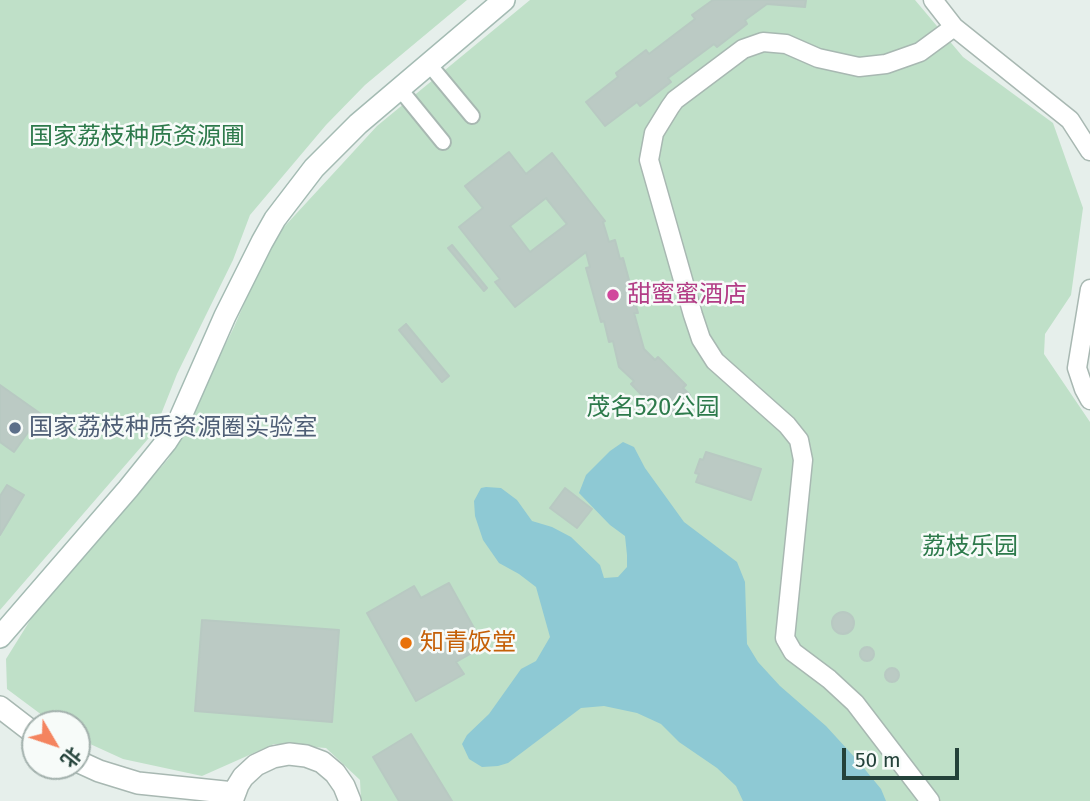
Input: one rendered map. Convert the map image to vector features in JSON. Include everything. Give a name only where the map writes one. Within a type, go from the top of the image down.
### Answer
[{"type":"main road","points":[[0,636],[166,442],[177,425],[261,242],[314,168],[358,124],[503,0]]},
{"type":"main road","points":[[0,707],[21,723]]},
{"type":"main road","points":[[91,767],[138,783],[233,797],[243,777],[257,765],[273,757],[289,754],[306,756],[321,762],[335,773],[350,801]]},
{"type":"street","points":[[933,0],[954,27],[1070,120],[1090,151]]},
{"type":"street","points":[[930,801],[855,703],[793,652],[786,638],[803,460],[799,440],[787,425],[715,361],[701,339],[649,160],[654,133],[675,100],[743,49],[763,42],[786,44],[818,58],[859,66],[886,64],[920,52],[954,27]]},
{"type":"street","points":[[428,63],[472,116]]},
{"type":"street","points":[[399,88],[443,142]]},
{"type":"street","points":[[1070,120],[1090,125]]},
{"type":"street","points":[[1090,289],[1077,368],[1090,400]]},
{"type":"green space","name":"国家荔枝种质资源圃","points":[[0,0],[467,0],[365,85],[326,125],[250,215],[233,260],[177,374],[154,432],[0,610]]},
{"type":"green space","name":"茂名520公园","points":[[530,0],[915,0],[963,57],[1053,123],[1083,208],[1071,295],[1045,334],[1044,354],[1090,422],[1090,801],[361,801],[360,780],[326,748],[274,744],[202,776],[123,759],[91,744],[91,710],[35,710],[7,689],[6,659],[34,614],[169,458],[234,327],[272,240],[377,126]]},
{"type":"water","points":[[623,442],[634,447],[645,468],[684,522],[737,562],[745,582],[747,644],[758,662],[780,686],[826,726],[881,789],[886,801],[743,801],[736,786],[717,768],[679,742],[661,724],[637,713],[604,706],[581,708],[508,763],[482,767],[469,759],[462,744],[467,735],[489,714],[521,669],[536,661],[550,637],[536,587],[499,563],[483,540],[475,516],[474,501],[481,488],[501,488],[517,500],[532,521],[571,537],[600,565],[604,578],[618,577],[627,567],[625,536],[610,525],[579,493],[586,475]]},
{"type":"building","points":[[713,0],[806,0],[805,7],[767,4],[745,20],[747,24],[717,47],[714,44],[668,78],[671,82],[640,106],[637,102],[605,126],[586,102],[618,77],[616,73],[646,50],[649,54],[695,19],[692,15]]},
{"type":"building","name":"甜蜜蜜酒店","points":[[509,152],[526,174],[552,153],[605,221],[603,222],[609,242],[615,240],[620,259],[623,258],[638,313],[634,313],[644,349],[655,360],[658,357],[686,385],[683,388],[690,395],[669,416],[662,409],[658,412],[631,384],[634,381],[619,367],[613,341],[609,342],[604,321],[601,322],[586,268],[590,267],[586,252],[515,307],[495,282],[500,279],[459,227],[483,208],[465,186]],"holes":[[[546,198],[567,224],[530,252],[510,226]]]},
{"type":"building","points":[[452,245],[487,288],[484,291],[448,248]]},
{"type":"building","points":[[406,324],[449,376],[442,382],[399,330]]},
{"type":"building","name":"国家荔枝种质资源圈实验室","points":[[0,385],[41,414],[14,452],[0,442]]},
{"type":"building","points":[[706,452],[761,469],[751,500],[696,482],[699,474],[695,473]]},
{"type":"building","points":[[7,485],[24,495],[0,535],[0,496]]},
{"type":"building","points":[[565,488],[592,509],[577,528],[550,508]]},
{"type":"building","points":[[449,583],[484,646],[456,662],[464,674],[416,701],[367,613],[414,586],[421,598]]},
{"type":"building","points":[[843,612],[851,615],[854,623],[851,631],[843,634],[835,631],[832,623],[835,615]]},
{"type":"building","points":[[202,620],[339,630],[332,722],[195,711]]},
{"type":"building","points":[[864,647],[870,647],[874,654],[870,661],[864,661],[860,657],[860,651]]},
{"type":"building","points":[[889,668],[895,668],[899,675],[895,682],[889,682],[885,678],[885,672]]},
{"type":"building","points":[[411,734],[452,801],[399,801],[373,757]]},
{"type":"place","name":"甜蜜蜜酒店","points":[[613,295]]},
{"type":"place","name":"国家荔枝种质资源圈实验室","points":[[15,428]]},
{"type":"place","name":"知青饭堂","points":[[406,643]]},
{"type":"park label","name":"荔枝乐园","points":[[970,547]]}]
